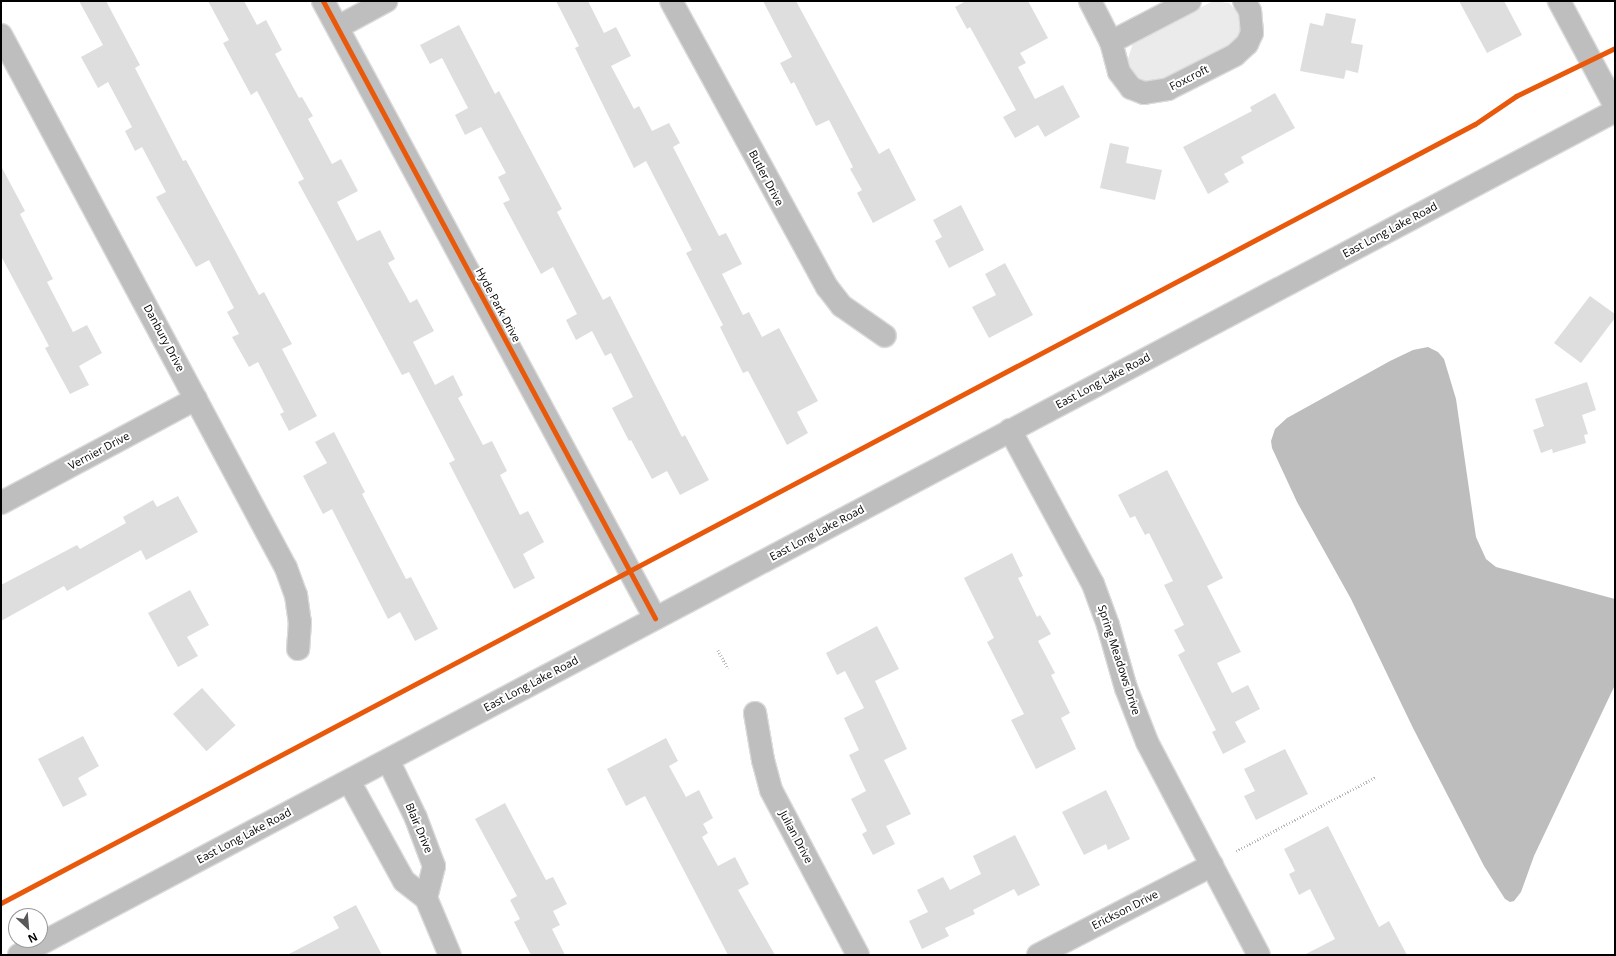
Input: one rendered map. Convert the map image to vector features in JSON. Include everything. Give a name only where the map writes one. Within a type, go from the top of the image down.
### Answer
[{"type":"street","name":"Hyde Park Drive","points":[[323,1],[655,618]]},
{"type":"street","points":[[338,27],[386,1]]},
{"type":"street","name":"Butler Drive","points":[[671,1],[827,287],[842,306],[885,336]]},
{"type":"street","name":"Foxcroft","points":[[1090,1],[1111,42],[1123,80],[1131,88],[1144,93],[1168,89],[1235,54],[1247,44],[1252,33],[1253,22],[1244,1]]},
{"type":"street","points":[[1111,42],[1190,1]]},
{"type":"street","points":[[1559,1],[1615,106]]},
{"type":"street","name":"Danbury Drive","points":[[1,36],[286,568],[296,595],[300,622],[298,649]]},
{"type":"street","name":"East Long Lake Road","points":[[19,955],[1615,111]]},
{"type":"street","name":"Vernier Drive","points":[[1,503],[196,399]]},
{"type":"street","name":"Spring Meadows Drive","points":[[1010,430],[1093,584],[1108,625],[1135,715],[1147,742],[1259,955]]},
{"type":"street","name":"Julian Drive","points":[[755,713],[762,760],[772,790],[858,955]]},
{"type":"street","name":"Blair Drive","points":[[388,760],[416,818],[434,866],[426,898]]},
{"type":"street","points":[[349,781],[404,881],[426,898],[450,955]]},
{"type":"street","name":"Erickson Drive","points":[[1038,955],[1212,865]]},
{"type":"path","points":[[718,650],[728,668]]},
{"type":"path","points":[[1236,851],[1376,777]]},
{"type":"shaded area","points":[[1213,1],[1229,3],[1242,17],[1241,36],[1230,47],[1159,83],[1150,84],[1131,74],[1127,62],[1133,43]]},
{"type":"shaded area","points":[[1428,347],[1438,352],[1444,359],[1456,399],[1476,537],[1486,559],[1496,567],[1615,599],[1615,685],[1534,856],[1521,892],[1514,901],[1510,902],[1505,899],[1484,866],[1413,728],[1351,599],[1297,502],[1272,448],[1271,441],[1275,429],[1287,418],[1390,361],[1413,350]]},
{"type":"building","points":[[79,1],[106,1],[140,65],[135,68],[183,161],[186,160],[259,295],[264,292],[292,344],[282,349],[317,416],[289,431],[280,414],[284,412],[258,362],[249,367],[232,337],[239,334],[227,312],[234,308],[209,260],[196,267],[156,197],[166,192],[142,147],[135,151],[125,131],[132,127],[108,82],[98,88],[81,57],[103,45]]},
{"type":"building","points":[[208,1],[244,1],[257,25],[266,20],[282,50],[275,54],[299,98],[302,97],[313,116],[308,119],[332,164],[341,159],[358,191],[337,202],[357,241],[380,230],[395,259],[388,263],[410,303],[417,299],[434,331],[413,342],[435,385],[453,375],[463,395],[458,398],[483,445],[492,441],[507,471],[500,475],[520,515],[528,511],[544,542],[523,554],[535,578],[514,589],[449,463],[455,460],[409,372],[402,375],[298,182],[304,179],[257,91],[251,95],[223,43],[229,40]]},
{"type":"building","points":[[556,1],[588,1],[604,33],[616,27],[631,56],[611,66],[634,109],[639,106],[652,131],[669,123],[680,143],[673,147],[719,236],[726,233],[742,264],[722,274],[743,315],[749,312],[762,337],[779,328],[818,401],[797,412],[808,433],[787,445],[748,371],[743,373],[720,327],[723,325],[686,253],[692,250],[646,161],[634,168],[575,48],[579,46]]},
{"type":"building","points":[[763,1],[796,1],[879,154],[889,148],[916,200],[873,223],[857,193],[862,190],[850,169],[853,167],[829,120],[816,126],[794,82],[791,84],[780,63],[792,57]]},
{"type":"building","points":[[966,1],[1028,1],[1048,38],[1020,53],[1026,63],[1018,67],[1035,99],[1063,85],[1080,117],[1045,137],[1038,125],[1015,138],[1003,117],[1016,110],[970,27],[967,29],[955,7]]},
{"type":"building","points":[[1459,1],[1504,1],[1522,35],[1487,53]]},
{"type":"building","points":[[1326,13],[1356,19],[1351,43],[1363,45],[1358,73],[1346,70],[1344,79],[1300,71],[1310,23],[1323,26]]},
{"type":"building","points":[[459,25],[495,94],[499,91],[562,209],[557,212],[603,300],[610,296],[682,437],[685,435],[709,480],[680,495],[667,471],[652,479],[631,440],[629,441],[612,408],[633,397],[611,353],[605,356],[592,331],[576,340],[566,320],[577,314],[553,267],[541,274],[503,203],[510,200],[498,177],[506,173],[481,127],[465,135],[455,115],[468,108],[442,58],[430,64],[420,45]]},
{"type":"building","points":[[1275,93],[1295,128],[1241,157],[1244,163],[1224,174],[1229,182],[1208,194],[1183,147],[1252,111],[1250,107]]},
{"type":"building","points":[[1110,143],[1129,147],[1126,163],[1162,170],[1155,200],[1100,188]]},
{"type":"building","points":[[1,166],[25,211],[20,214],[53,279],[47,282],[73,332],[87,325],[102,353],[79,366],[89,385],[70,394],[45,348],[49,346],[1,256]]},
{"type":"building","points":[[961,205],[984,250],[949,268],[935,241],[942,237],[933,220]]},
{"type":"building","points":[[1005,263],[1033,315],[989,338],[972,307],[996,295],[985,274]]},
{"type":"building","points":[[1590,296],[1615,314],[1615,318],[1581,363],[1554,343]]},
{"type":"building","points":[[1587,382],[1596,410],[1582,415],[1588,434],[1584,435],[1586,443],[1553,453],[1552,449],[1541,453],[1533,430],[1544,426],[1535,399]]},
{"type":"building","points":[[334,432],[365,492],[362,494],[406,579],[411,577],[438,629],[415,641],[400,612],[388,619],[332,509],[323,514],[303,476],[327,463],[315,442]]},
{"type":"building","points":[[1167,470],[1223,578],[1207,586],[1241,652],[1217,663],[1232,693],[1248,685],[1260,709],[1235,722],[1246,742],[1223,754],[1212,732],[1216,730],[1178,655],[1185,651],[1174,630],[1184,625],[1164,585],[1173,581],[1149,533],[1145,535],[1135,516],[1130,518],[1118,495]]},
{"type":"building","points":[[178,496],[198,532],[146,560],[141,550],[67,591],[64,586],[1,621],[1,585],[77,545],[80,549],[126,523],[123,517],[153,500],[157,507]]},
{"type":"building","points":[[1012,553],[1023,576],[1018,578],[1037,617],[1040,615],[1051,634],[1038,641],[1055,673],[1051,675],[1070,713],[1061,718],[1076,749],[1036,769],[1011,720],[1024,714],[987,642],[994,638],[964,578]]},
{"type":"building","points":[[190,590],[209,625],[187,637],[198,656],[178,667],[148,613]]},
{"type":"building","points":[[877,626],[899,669],[875,681],[907,749],[884,760],[911,814],[886,826],[895,844],[873,855],[862,834],[867,831],[851,799],[866,791],[849,755],[859,750],[844,718],[864,708],[845,671],[837,675],[826,653]]},
{"type":"building","points":[[202,688],[235,725],[206,751],[173,714]]},
{"type":"building","points":[[83,736],[99,766],[78,778],[87,795],[63,807],[38,759]]},
{"type":"building","points":[[666,738],[678,761],[669,766],[686,797],[699,790],[713,818],[703,824],[708,833],[702,837],[718,866],[735,857],[749,884],[738,890],[775,955],[728,955],[645,796],[626,806],[607,769]]},
{"type":"building","points":[[1285,749],[1308,794],[1256,820],[1244,796],[1255,791],[1244,769]]},
{"type":"building","points":[[1106,790],[1130,839],[1108,850],[1106,844],[1084,855],[1062,812]]},
{"type":"building","points":[[505,803],[546,880],[553,877],[567,904],[553,911],[560,925],[552,929],[565,955],[531,955],[514,922],[520,919],[510,900],[517,896],[475,819]]},
{"type":"building","points":[[1328,826],[1379,927],[1389,921],[1407,955],[1304,955],[1335,939],[1310,889],[1299,895],[1289,874],[1295,871],[1284,849]]},
{"type":"building","points":[[1015,835],[1040,885],[1018,896],[1014,889],[973,910],[975,914],[945,928],[949,936],[922,949],[909,921],[928,912],[917,890],[943,877],[950,890],[981,874],[973,856]]},
{"type":"building","points":[[356,905],[382,955],[287,955],[339,928],[333,917]]},
{"type":"cycle path","points":[[323,1],[655,618]]},
{"type":"cycle path","points":[[1,903],[1475,124],[1516,96],[1615,48]]}]
